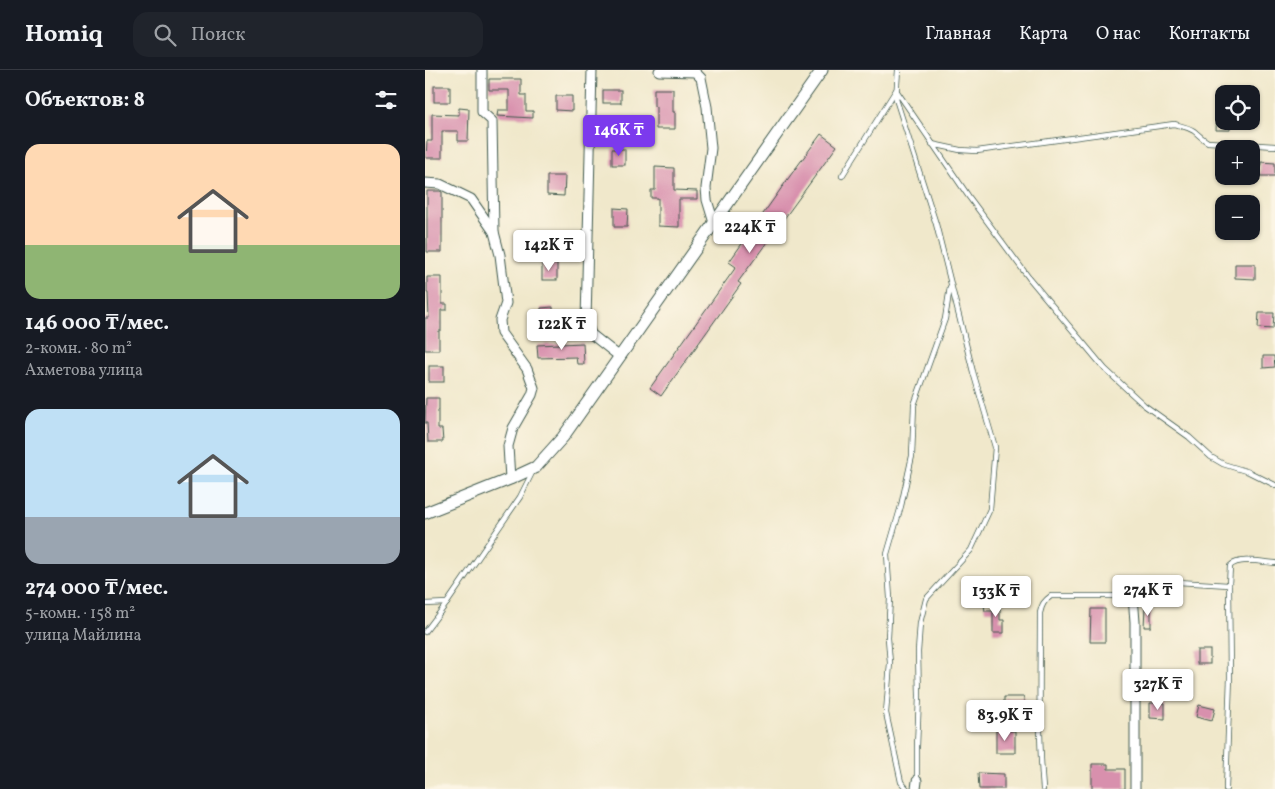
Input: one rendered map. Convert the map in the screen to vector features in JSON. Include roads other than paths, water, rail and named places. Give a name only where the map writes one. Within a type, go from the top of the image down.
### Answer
[{"type":"street","points":[[482,70],[482,112],[492,120],[494,232],[500,255],[506,303],[500,320],[501,333],[527,369],[534,388],[533,395],[513,428],[508,446],[510,480]]},
{"type":"street","points":[[592,70],[586,320],[591,334],[620,357]]},
{"type":"street","points":[[425,513],[510,480],[535,467],[563,437],[822,70]]},
{"type":"street","points":[[659,71],[695,72],[701,78],[711,140],[706,188],[707,200],[714,224]]},
{"type":"street","points":[[425,183],[440,184],[471,199],[494,232]]},
{"type":"street","points":[[1133,596],[1135,622],[1135,789]]},
{"type":"lane","points":[[898,70],[896,99],[936,224],[973,372],[995,448],[990,509],[971,550],[926,599],[920,623],[917,785]]},
{"type":"lane","points":[[896,90],[969,197],[1029,278],[1105,369],[1144,405],[1189,437],[1211,457],[1223,464],[1249,472],[1275,485]]},
{"type":"lane","points":[[842,176],[896,90]]},
{"type":"lane","points":[[932,144],[960,150],[977,151],[1174,124],[1188,128],[1208,142],[1275,146]]},
{"type":"lane","points":[[907,789],[901,782],[886,714],[890,662],[888,638],[891,598],[887,554],[901,506],[912,456],[914,405],[945,319],[950,283]]},
{"type":"lane","points":[[425,632],[520,497],[535,467]]},
{"type":"lane","points":[[1226,789],[1230,677],[1229,566],[1233,562],[1239,561],[1275,563]]},
{"type":"lane","points":[[1043,789],[1039,689],[1041,605],[1045,600],[1051,596],[1133,596],[1134,587],[1143,580],[1229,586]]},
{"type":"lane","points":[[425,604],[447,603]]}]
